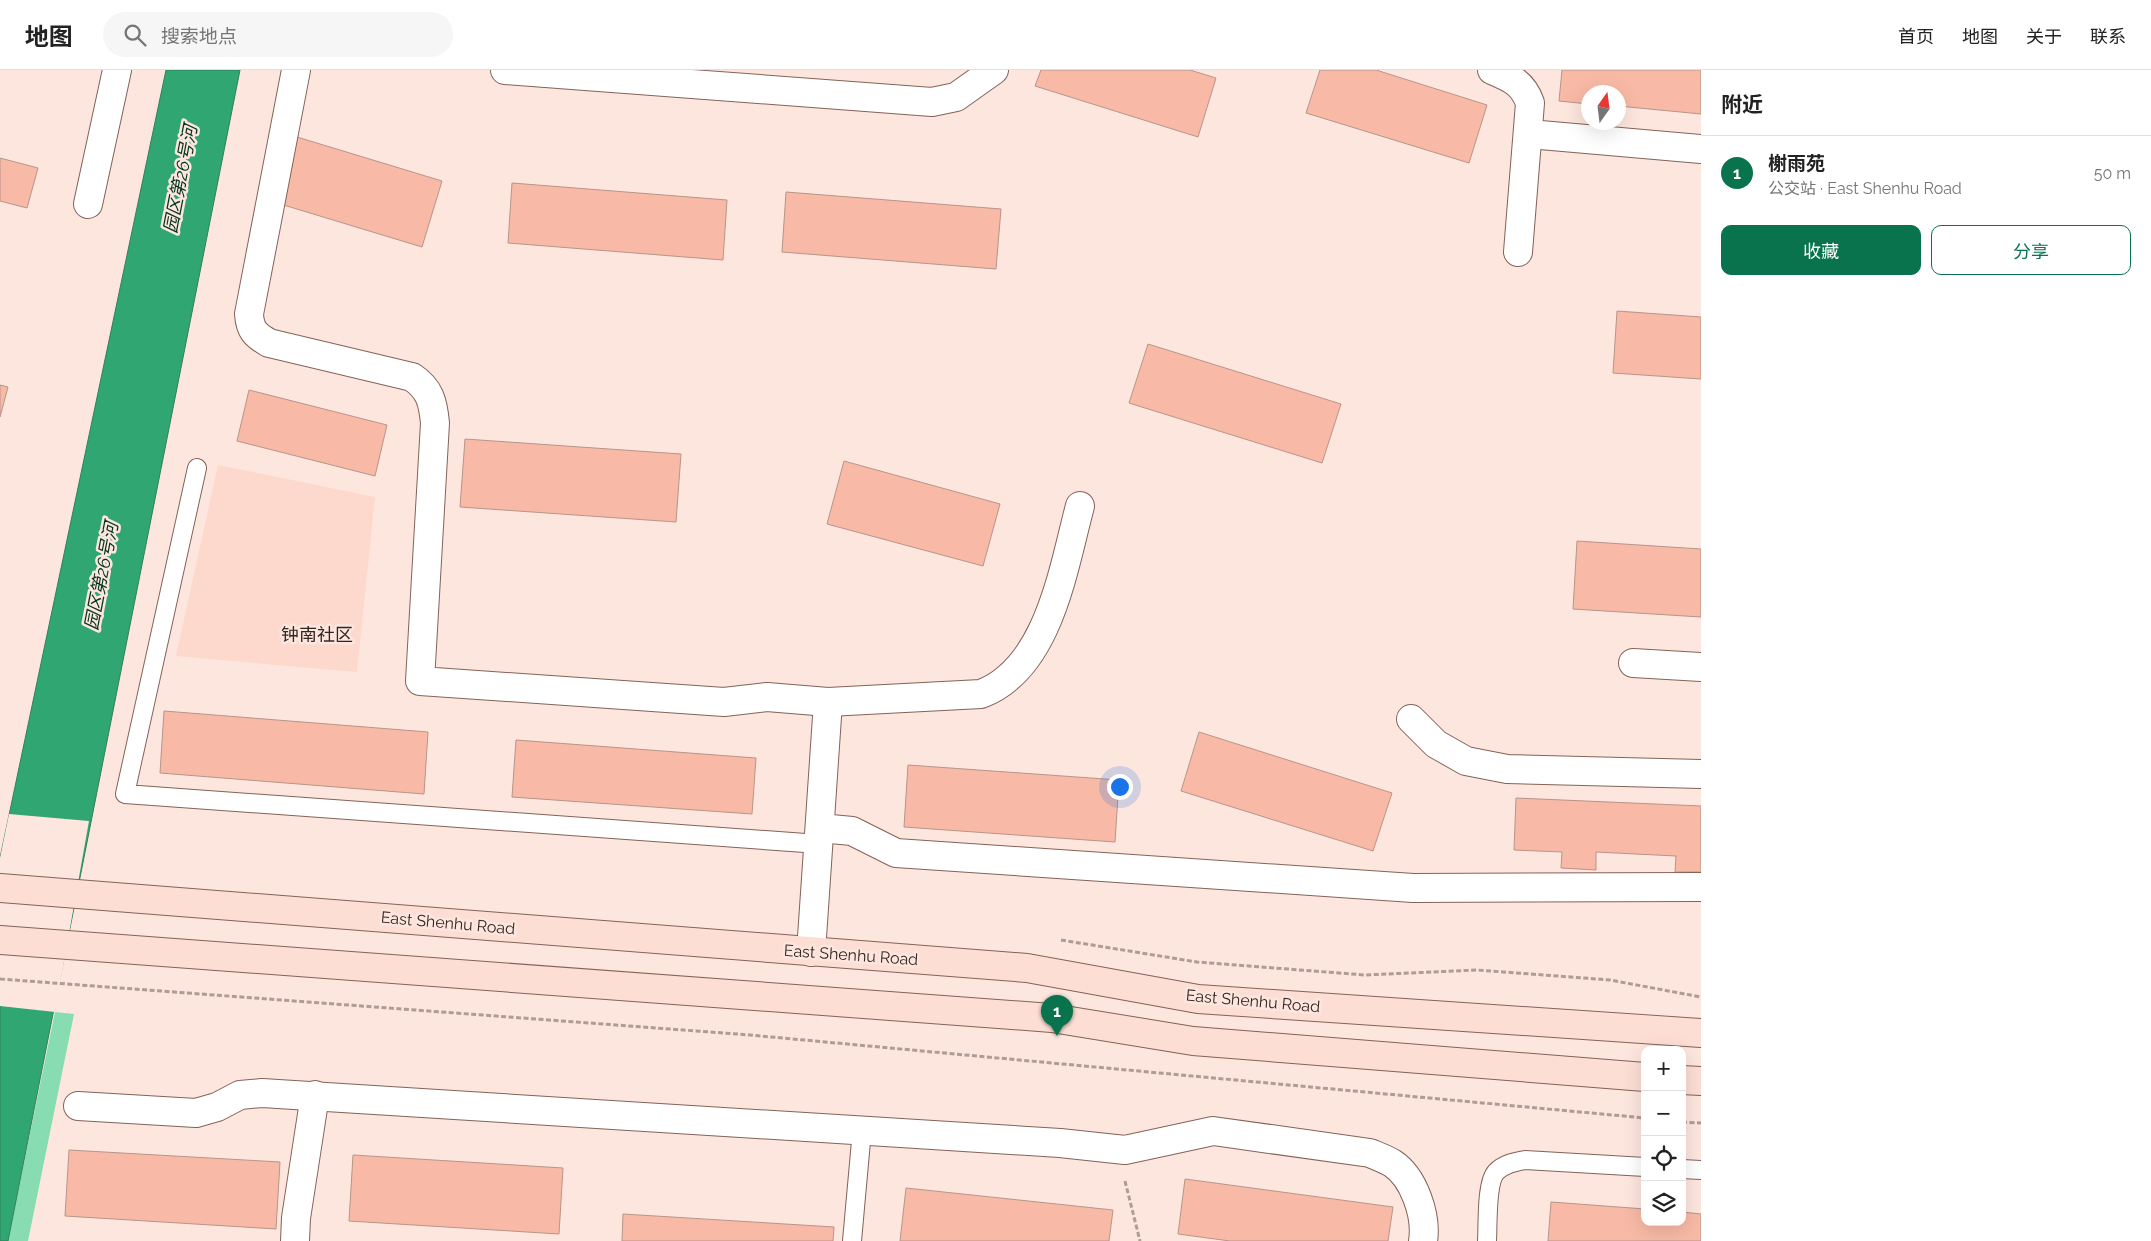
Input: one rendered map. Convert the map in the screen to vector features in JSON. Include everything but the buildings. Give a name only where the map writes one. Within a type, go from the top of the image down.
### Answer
[{"type":"main road","name":"East Shenhu Road","points":[[0,888],[1027,968],[1198,999],[1701,1033]]},
{"type":"main road","points":[[0,940],[1052,1018],[1193,1041],[1641,1077]]},
{"type":"main road","points":[[1686,1080],[1701,1081]]},
{"type":"street","points":[[88,204],[117,70]]},
{"type":"street","points":[[296,70],[249,314],[250,326],[256,336],[269,343],[412,376],[424,385],[433,401],[435,423],[420,681],[724,702],[767,697],[828,702],[981,694],[998,687],[1014,674],[1029,656],[1045,624],[1058,588],[1080,506]]},
{"type":"street","points":[[505,70],[932,102],[956,97],[994,70]]},
{"type":"street","points":[[1492,70],[1518,81],[1526,92],[1530,103],[1518,252]]},
{"type":"street","points":[[1529,134],[1701,149]]},
{"type":"street","points":[[1633,663],[1701,667]]},
{"type":"street","points":[[811,952],[828,702]]},
{"type":"street","points":[[1412,718],[1436,744],[1466,761],[1507,769],[1701,774]]},
{"type":"street","points":[[820,836],[852,831],[896,853],[1413,888],[1701,887]]},
{"type":"street","points":[[78,1106],[196,1113],[217,1108],[240,1095],[262,1093],[315,1095],[1060,1143],[1125,1150],[1213,1131],[1370,1153],[1393,1163],[1411,1184],[1423,1210],[1423,1241]]},
{"type":"street","points":[[295,1241],[296,1218],[315,1095]]},
{"type":"lane","points":[[197,468],[125,794],[820,836]]},
{"type":"lane","points":[[852,1241],[862,1130]]},
{"type":"lane","points":[[1487,1241],[1490,1192],[1495,1173],[1507,1164],[1524,1160],[1641,1167]]},
{"type":"lane","points":[[1686,1169],[1701,1170]]},
{"type":"path","points":[[0,979],[750,1035],[1641,1118]]},
{"type":"path","points":[[1686,1122],[1701,1123]]},
{"type":"path","points":[[1123,1173],[1140,1241]]},
{"type":"shaded area","points":[[218,465],[375,497],[357,672],[176,656]]},
{"type":"shaded area","points":[[55,1012],[74,1014],[28,1241],[8,1241]]},
{"type":"water","name":"园区第26号河","points":[[166,70],[240,70],[8,1241],[0,1241],[0,858]]},
{"type":"pier","points":[[9,814],[89,821],[55,1012],[0,1006],[0,858]]},
{"type":"place","name":"榭雨苑","points":[[1057,1036]]},
{"type":"district","name":"钟南社区","points":[[317,634]]}]
